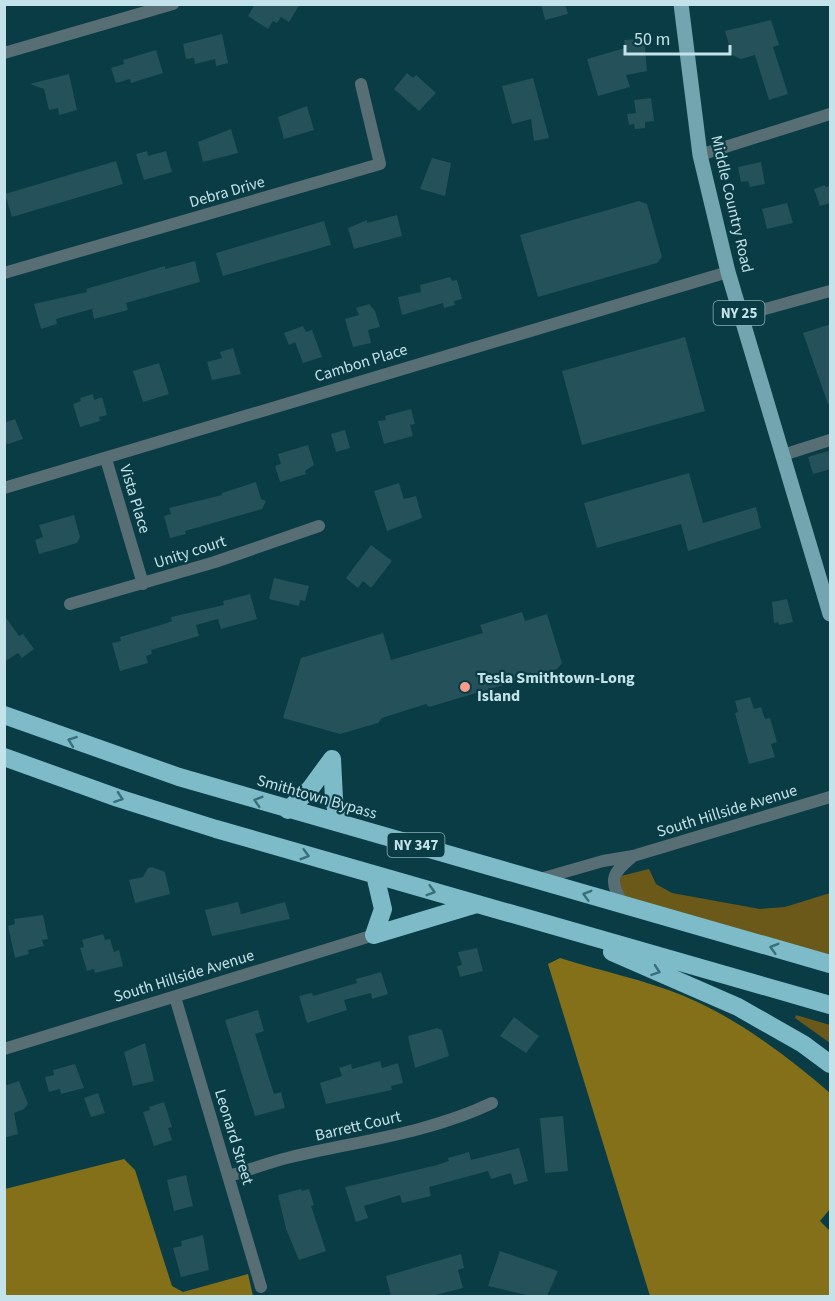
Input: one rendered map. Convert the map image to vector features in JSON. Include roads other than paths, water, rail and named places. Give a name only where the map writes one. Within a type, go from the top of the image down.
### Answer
[{"type":"highway","name":"Smithtown Bypass","points":[[4,715],[140,764],[288,810],[829,963]]},
{"type":"highway","name":"NY 347","points":[[4,757],[167,814],[831,1005]]},
{"type":"highway","points":[[288,810],[310,789],[332,759],[334,799],[339,824]]},
{"type":"highway","points":[[374,934],[383,909],[375,875]]},
{"type":"highway","points":[[374,934],[477,904]]},
{"type":"highway","points":[[564,929],[644,967],[693,985],[738,1007],[803,1044],[831,1064]]},
{"type":"main road","name":"Middle Country Road","points":[[681,4],[700,155],[728,272],[831,614]]},
{"type":"street","points":[[4,53],[173,4]]},
{"type":"street","name":"Debra Drive","points":[[4,273],[380,164],[361,84]]},
{"type":"street","points":[[700,155],[831,114]]},
{"type":"street","name":"Cambon Place","points":[[4,488],[728,272]]},
{"type":"street","points":[[740,316],[831,291]]},
{"type":"street","points":[[783,455],[831,440]]},
{"type":"street","name":"Vista Place","points":[[106,459],[143,584]]},
{"type":"street","name":"Unity court","points":[[70,604],[143,584],[319,526]]},
{"type":"street","name":"South Hillside Avenue","points":[[536,880],[603,861],[633,856],[831,798]]},
{"type":"street","points":[[624,905],[614,889],[614,877],[633,856]]},
{"type":"street","name":"South Hillside Avenue","points":[[4,1049],[374,934]]},
{"type":"street","name":"Leonard Street","points":[[175,997],[261,1287]]},
{"type":"street","name":"Barrett Court","points":[[229,1176],[290,1157],[378,1140],[464,1117],[492,1103]]},
{"type":"place","name":"Tesla Smithtown-Long Island","points":[[465,687]]}]
